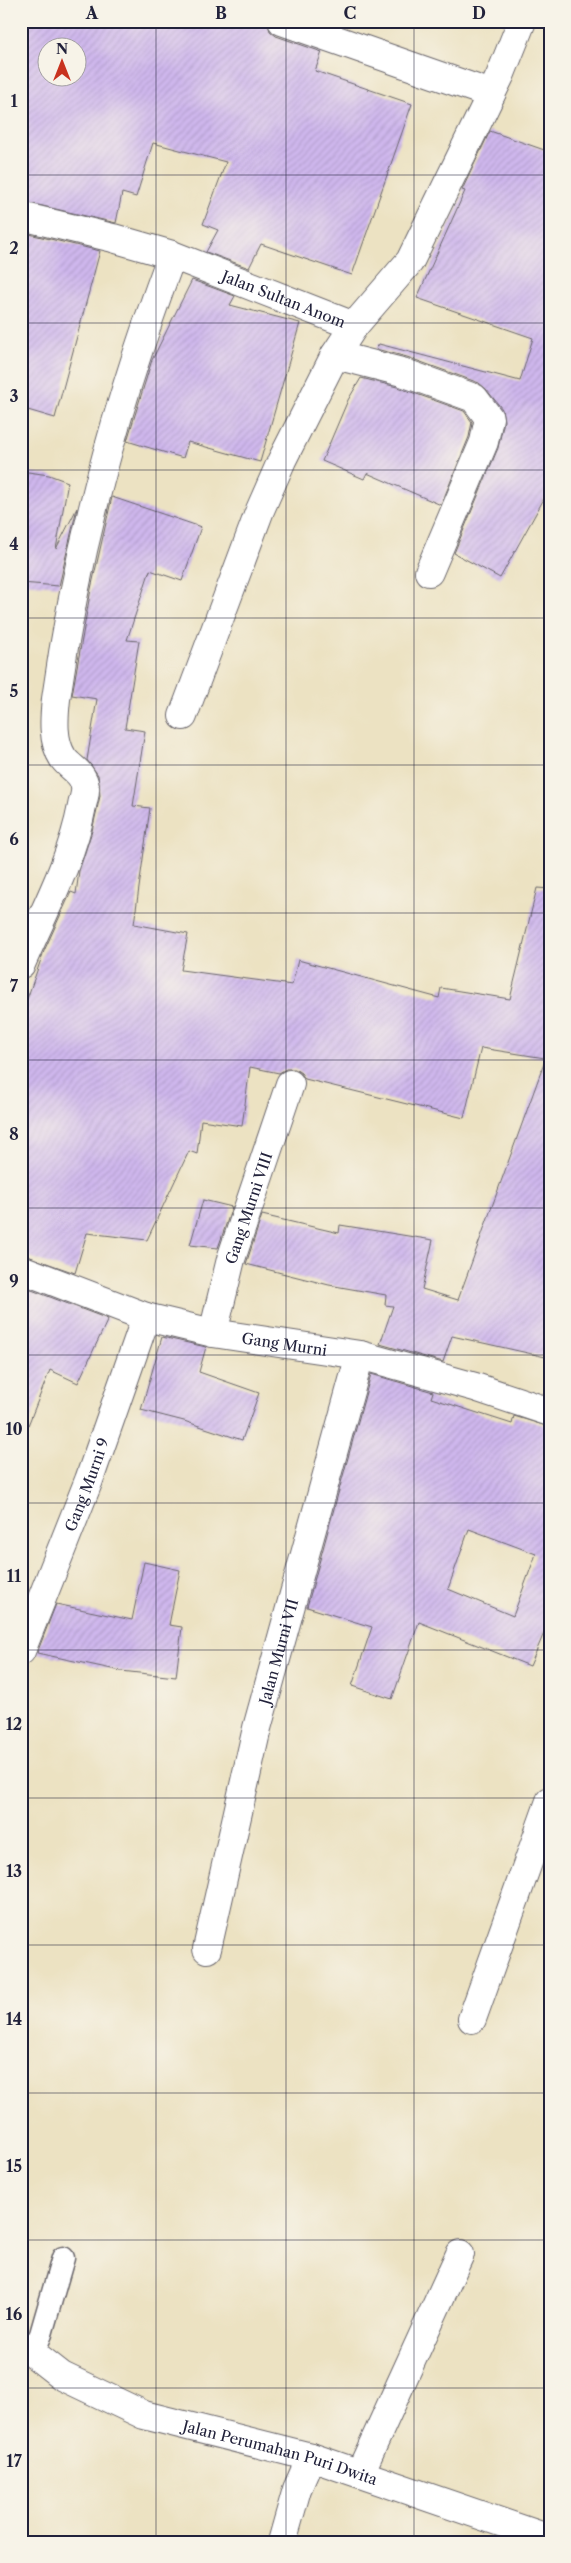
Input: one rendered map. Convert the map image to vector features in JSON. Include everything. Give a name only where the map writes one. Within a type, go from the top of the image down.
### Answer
[{"type":"street","points":[[282,21],[491,94]]},
{"type":"street","name":"Jalan Sultan Anom","points":[[21,216],[113,238],[172,255],[354,326],[410,260],[491,94],[522,21]]},
{"type":"street","points":[[21,964],[77,832],[85,788],[80,773],[63,758],[56,740],[54,720],[64,639],[89,522],[117,413],[172,255]]},
{"type":"street","points":[[183,716],[260,510],[282,460],[336,355],[354,326]]},
{"type":"street","points":[[336,355],[402,372],[474,398],[489,418],[484,442],[429,572]]},
{"type":"street","name":"Gang Murni VIII","points":[[213,1332],[234,1250],[290,1084]]},
{"type":"street","name":"Gang Murni","points":[[21,1268],[146,1317],[213,1332],[360,1356],[475,1387],[550,1412]]},
{"type":"street","name":"Gang Murni 9","points":[[21,1651],[89,1480],[146,1317]]},
{"type":"street","name":"Jalan Murni VII","points":[[207,1949],[257,1728],[360,1356]]},
{"type":"street","points":[[472,2019],[550,1801]]},
{"type":"street","points":[[360,2472],[460,2254]]},
{"type":"street","name":"Jalan Perumahan Puri Dwita","points":[[27,2349],[62,2376],[144,2415],[310,2457],[360,2472],[546,2539]]},
{"type":"street","points":[[282,2542],[297,2489],[310,2457]]},
{"type":"lane","points":[[27,2349],[41,2334],[63,2258]]},
{"type":"building","points":[[21,21],[267,21],[270,31],[276,36],[322,52],[315,71],[412,104],[352,275],[261,244],[249,268],[206,252],[218,230],[203,224],[226,162],[153,143],[136,197],[122,193],[116,223],[21,201]]},
{"type":"building","points":[[490,131],[550,152],[550,488],[500,578],[454,553],[498,448],[504,421],[502,409],[479,383],[407,357],[376,349],[379,344],[520,381],[533,338],[417,298],[465,191],[462,190]]},
{"type":"building","points":[[21,232],[100,251],[55,418],[21,408]]},
{"type":"building","points":[[192,280],[235,296],[230,305],[300,323],[260,462],[188,442],[183,458],[127,441],[152,360]]},
{"type":"building","points":[[361,378],[397,387],[464,411],[472,422],[469,437],[441,505],[367,473],[364,479],[322,461],[348,400]]},
{"type":"building","points":[[21,471],[49,475],[68,482],[56,549],[77,508],[59,586],[21,583]]},
{"type":"building","points":[[112,497],[201,527],[182,581],[150,570],[127,640],[139,641],[125,728],[145,731],[133,806],[150,808],[134,924],[188,934],[181,970],[292,985],[298,960],[439,998],[441,988],[510,999],[537,888],[550,889],[550,1037],[545,1058],[481,1048],[464,1118],[305,1079],[295,1069],[286,1069],[279,1073],[250,1067],[242,1126],[201,1120],[197,1154],[189,1151],[147,1240],[87,1233],[75,1273],[21,1254],[21,1016],[44,951],[71,892],[76,894],[79,871],[92,831],[100,796],[98,775],[87,760],[97,699],[72,695],[91,589]]},
{"type":"building","points":[[546,1058],[550,1059],[550,1358],[452,1336],[443,1362],[380,1344],[393,1306],[385,1305],[386,1295],[329,1285],[246,1264],[262,1215],[339,1233],[340,1225],[433,1240],[422,1289],[458,1300]]},
{"type":"building","points":[[203,1200],[232,1207],[218,1248],[190,1245]]},
{"type":"building","points":[[21,1286],[108,1319],[78,1383],[50,1370],[23,1438],[21,1438]]},
{"type":"building","points":[[162,1337],[206,1347],[199,1372],[259,1393],[242,1440],[184,1421],[141,1410]]},
{"type":"building","points":[[371,1374],[433,1392],[431,1398],[512,1424],[514,1416],[550,1427],[550,1619],[530,1666],[419,1622],[392,1699],[352,1686],[372,1627],[307,1607]],"holes":[[[469,1529],[536,1554],[513,1616],[448,1589]]]},
{"type":"building","points":[[144,1562],[180,1570],[169,1625],[182,1627],[176,1677],[121,1671],[37,1653],[56,1604],[132,1620]]}]
